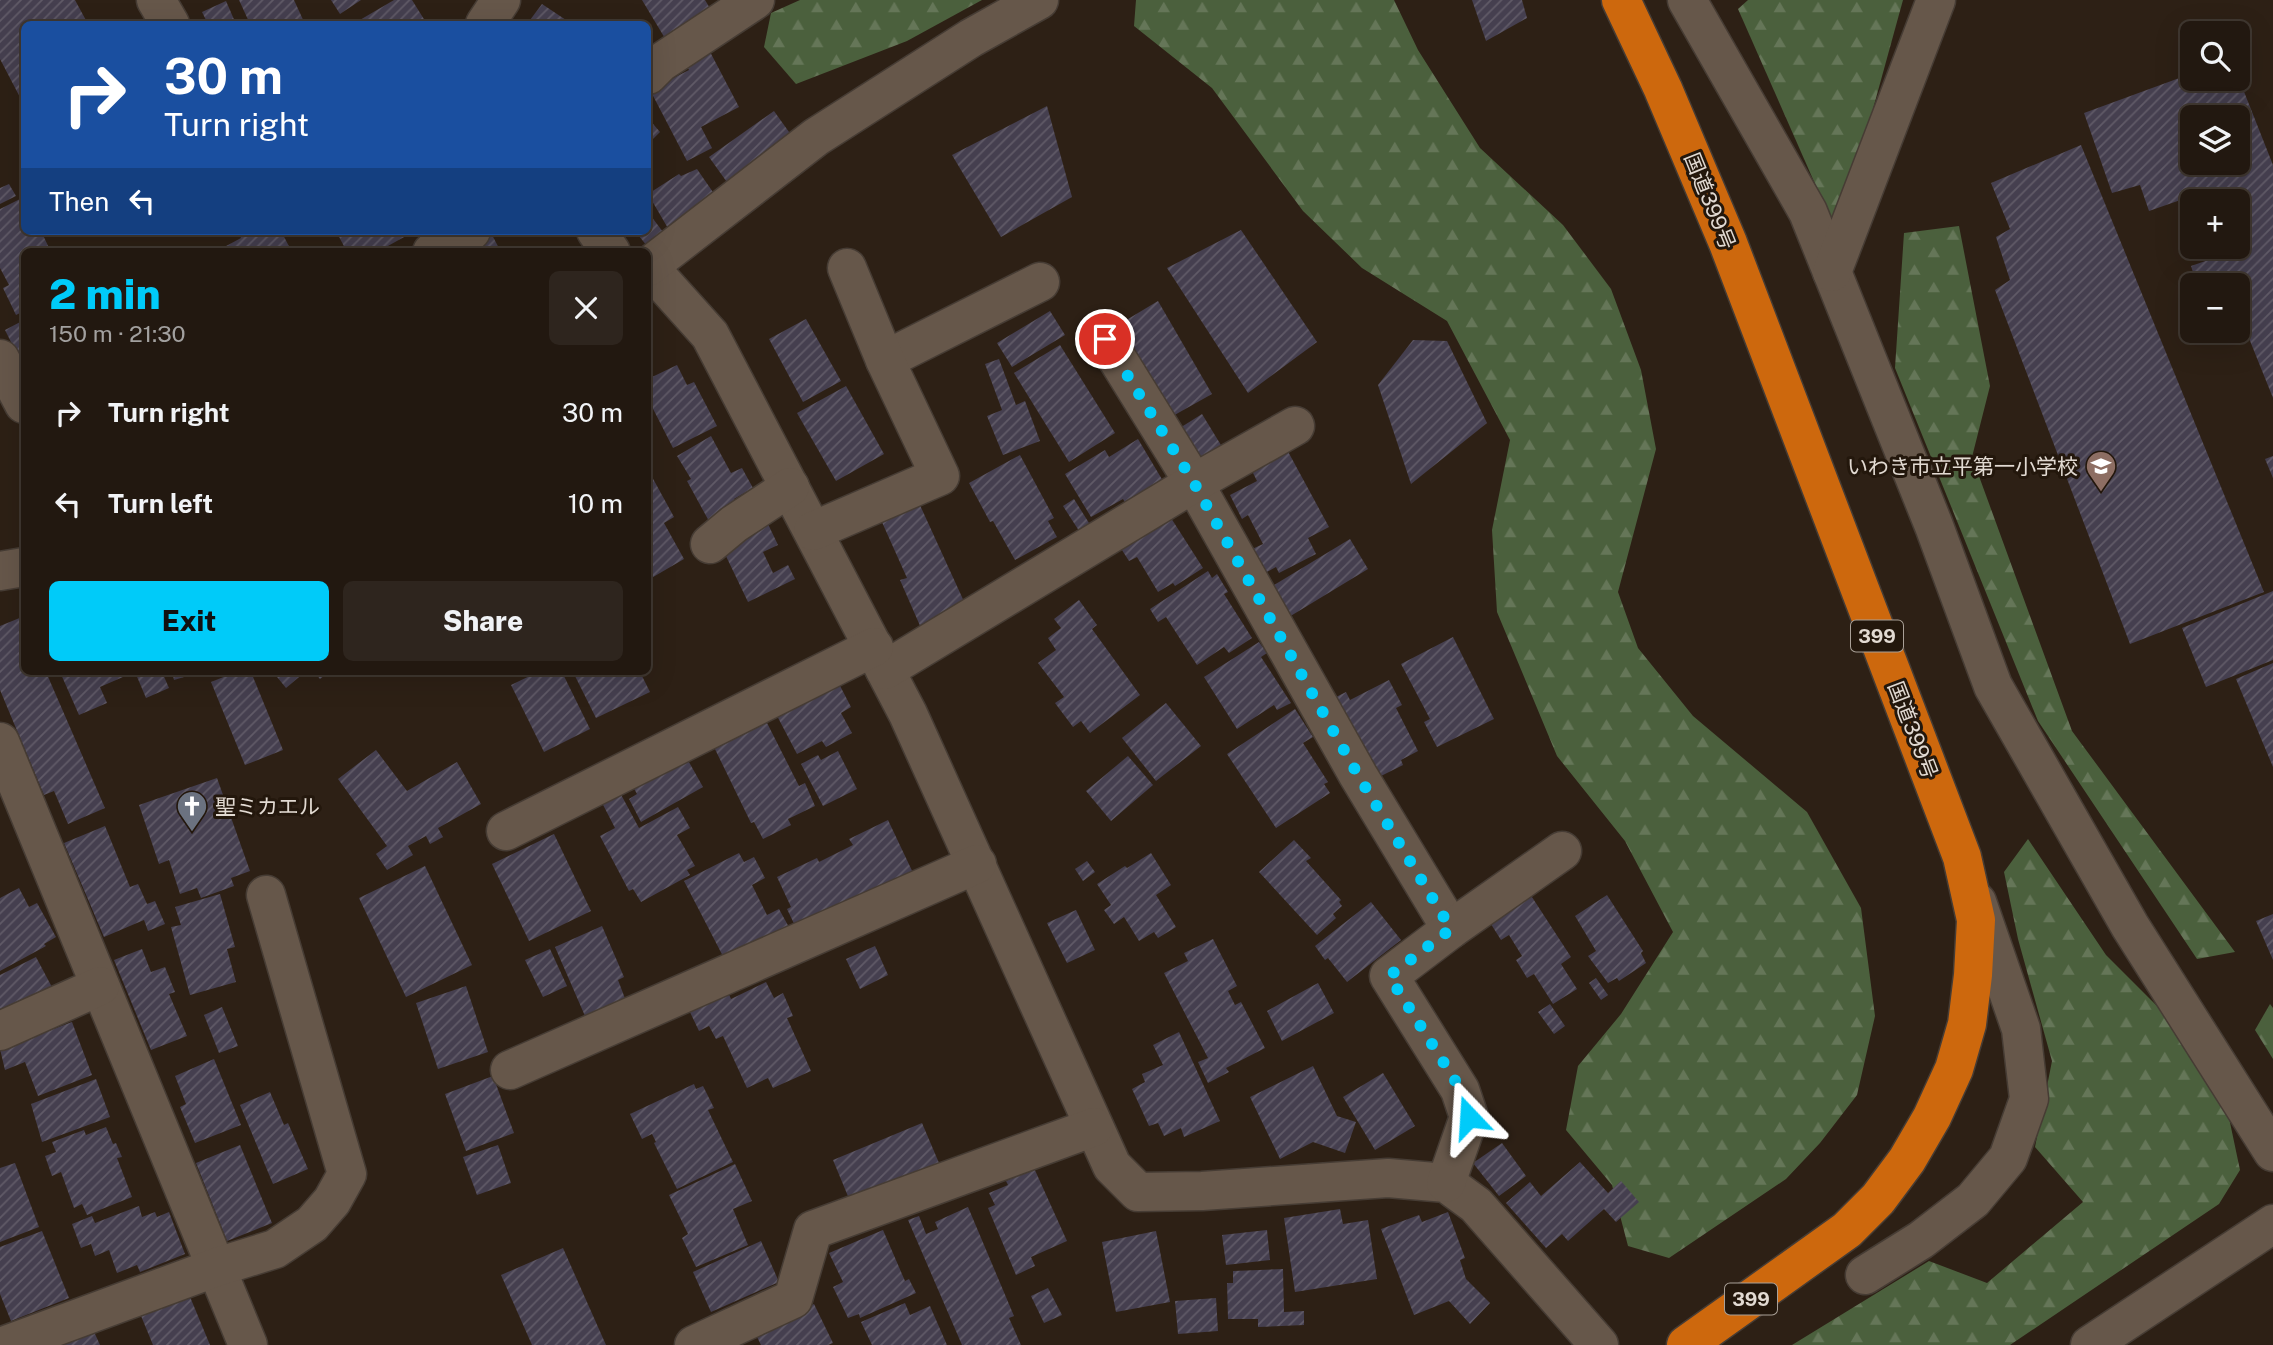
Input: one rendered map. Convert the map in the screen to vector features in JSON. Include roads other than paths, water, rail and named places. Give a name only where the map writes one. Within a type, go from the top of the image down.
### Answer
[{"type":"highway","name":"国道399号","points":[[1621,0],[1663,89],[1728,243],[1962,857],[1976,920],[1967,1024],[1954,1069],[1932,1117],[1900,1170],[1878,1199],[1847,1230],[1686,1345]]},
{"type":"street","points":[[156,0],[168,21]]},
{"type":"street","points":[[487,21],[501,0]]},
{"type":"street","points":[[651,72],[660,63],[755,0]]},
{"type":"street","points":[[651,264],[816,137],[971,38],[1039,0]]},
{"type":"street","points":[[1687,0],[1808,212],[1934,526],[1993,686],[2130,926],[2273,1152]]},
{"type":"street","points":[[1832,272],[1936,0]]},
{"type":"street","points":[[439,248],[464,235]]},
{"type":"street","points":[[813,531],[940,476],[885,360],[846,268]]},
{"type":"street","points":[[651,269],[710,335],[908,714],[1112,1166],[1138,1192],[1202,1191],[1388,1178],[1446,1183],[1476,1205],[1597,1343]]},
{"type":"street","points":[[885,360],[1040,282]]},
{"type":"street","points":[[1105,339],[1194,483],[1358,775],[1451,929]]},
{"type":"street","points":[[0,359],[21,398]]},
{"type":"street","points":[[506,831],[879,658],[1295,426]]},
{"type":"street","points":[[710,544],[734,524],[790,487]]},
{"type":"street","points":[[0,571],[21,568]]},
{"type":"street","points":[[0,742],[248,1345]]},
{"type":"street","points":[[1446,1183],[1469,1117],[1467,1106],[1461,1090],[1389,976],[1562,851]]},
{"type":"street","points":[[1865,1275],[1921,1240],[1973,1200],[2008,1158],[2029,1099],[2021,1029],[1962,857]]},
{"type":"street","points":[[510,1070],[976,864]]},
{"type":"street","points":[[6,1342],[216,1267],[275,1249],[312,1224],[332,1201],[347,1174],[266,895]]},
{"type":"street","points":[[0,1031],[100,986]]},
{"type":"street","points":[[694,1345],[793,1299],[813,1230],[1094,1127]]},
{"type":"street","points":[[2090,1345],[2259,1233],[2273,1205]]},
{"type":"place","name":"いわき市立平第一小学校","points":[[2101,493]]},
{"type":"place","name":"聖ミカエル","points":[[192,833]]}]
